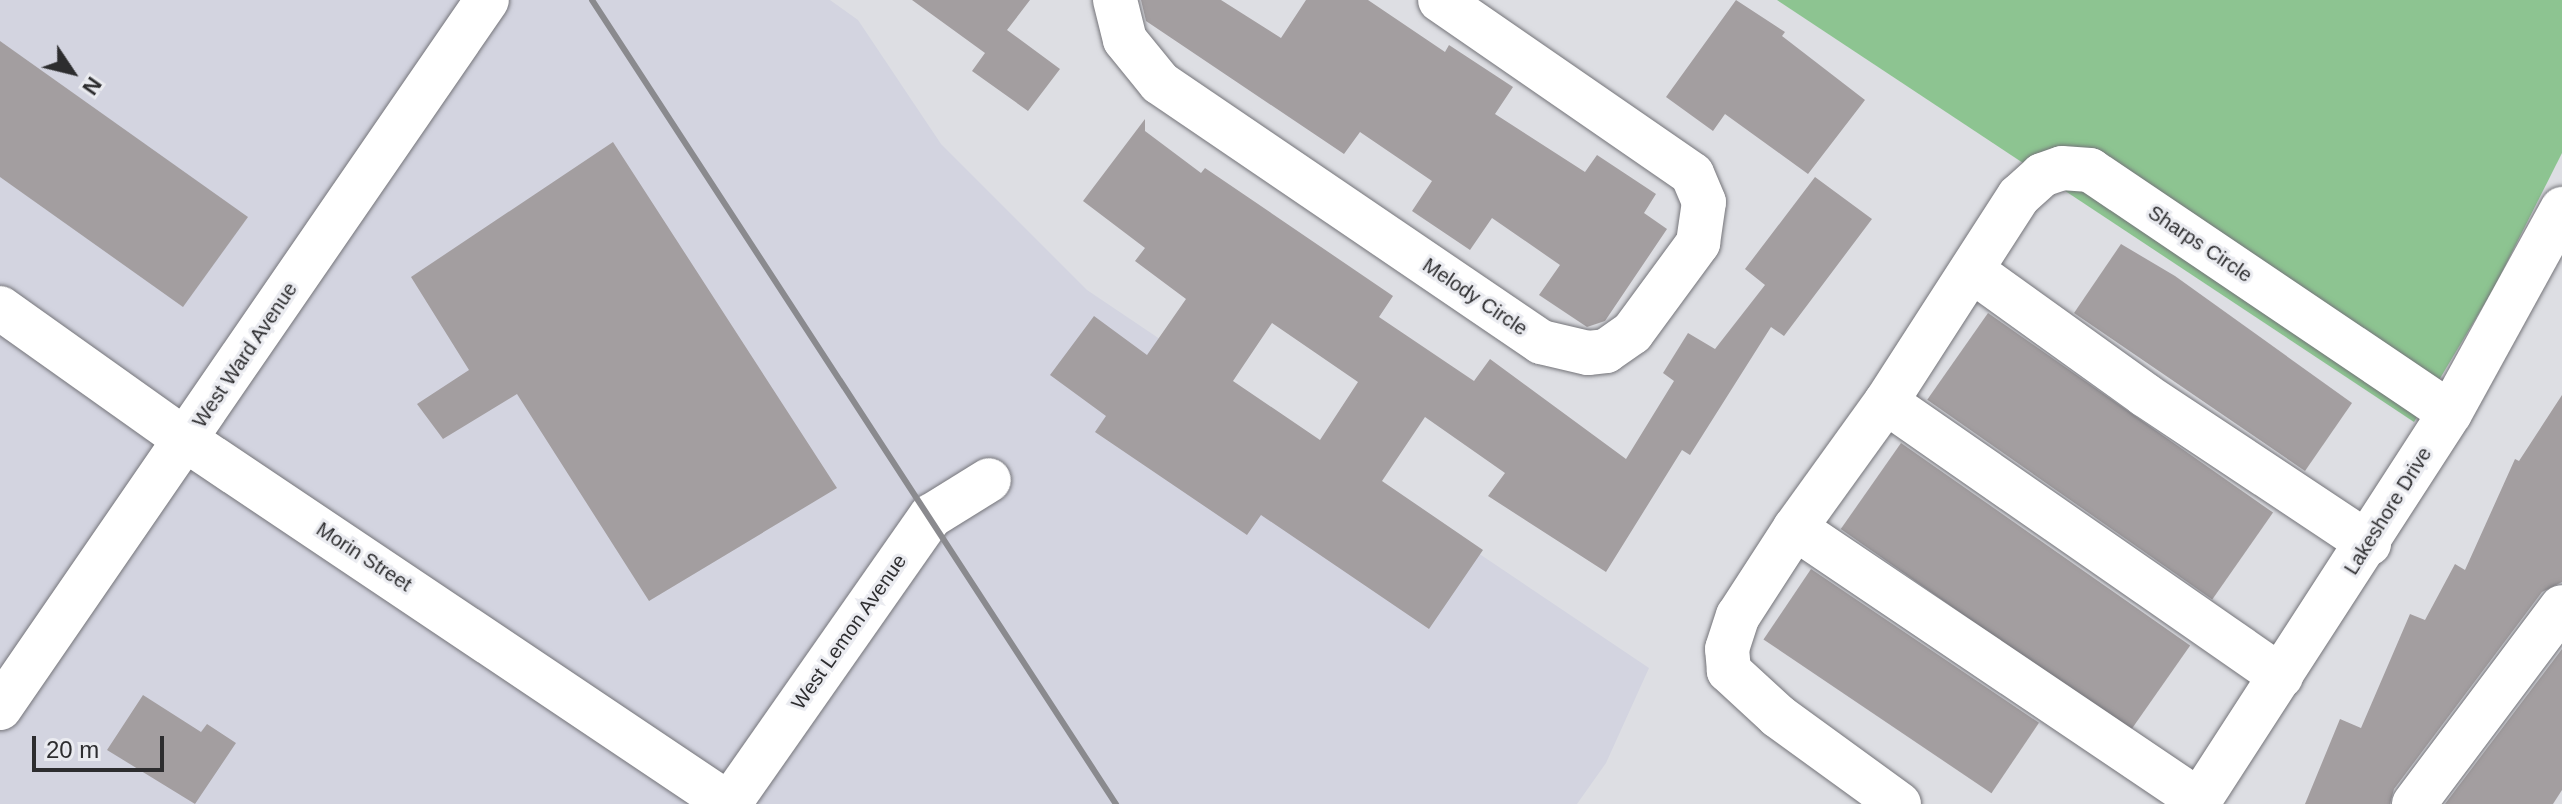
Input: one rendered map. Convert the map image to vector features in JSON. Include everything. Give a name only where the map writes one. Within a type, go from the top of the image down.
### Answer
[{"type":"street","name":"West Ward Avenue","points":[[0,708],[487,0]]},
{"type":"street","name":"Melody Circle","points":[[1115,0],[1125,40],[1160,83],[1541,342],[1588,353],[1606,351],[1632,333],[1698,243],[1704,202],[1692,174],[1440,0]]},
{"type":"street","name":"Sharps Circle","points":[[1899,804],[1778,716],[1729,671],[1727,649],[1738,616],[1795,528],[1974,272],[2019,196],[2042,175],[2062,168],[2090,170],[2450,413]]},
{"type":"street","name":"Lakeshore Drive","points":[[2198,803],[2369,544],[2450,413],[2562,209]]},
{"type":"street","points":[[1974,272],[2145,395],[2369,544]]},
{"type":"street","name":"Morin Street","points":[[0,308],[186,440],[729,804]]},
{"type":"street","points":[[1886,402],[2281,677]]},
{"type":"street","name":"West Lemon Avenue","points":[[729,804],[931,516],[989,480]]},
{"type":"street","points":[[1795,528],[2198,803]]},
{"type":"street","points":[[2414,804],[2562,607]]},
{"type":"shaded area","points":[[0,0],[830,0],[858,20],[941,144],[1087,290],[1649,668],[1606,763],[1577,804],[0,804]]},
{"type":"green space","points":[[1777,0],[2562,0],[2562,153],[2494,288],[2414,422]]},
{"type":"building","points":[[912,0],[1030,0],[1007,30],[1060,69],[1028,111],[972,71],[985,53]]},
{"type":"building","points":[[1141,0],[1221,0],[1281,38],[1306,0],[1368,0],[1445,52],[1449,45],[1513,87],[1495,114],[1585,172],[1597,155],[1656,194],[1644,213],[1667,229],[1605,321],[1587,327],[1539,295],[1560,265],[1492,218],[1470,250],[1412,211],[1432,181],[1360,132],[1344,154],[1146,21]]},
{"type":"building","points":[[1736,0],[1785,32],[1782,36],[1865,100],[1808,174],[1725,114],[1713,131],[1666,97]]},
{"type":"building","points":[[0,41],[248,217],[183,307],[0,177]]},
{"type":"building","points":[[1145,119],[1145,131],[1201,173],[1205,168],[1393,296],[1379,317],[1474,381],[1490,359],[1626,459],[1674,381],[1663,373],[1688,333],[1715,349],[1765,285],[1745,269],[1815,177],[1872,219],[1784,336],[1771,327],[1690,455],[1682,450],[1606,572],[1488,496],[1505,473],[1425,417],[1382,481],[1483,550],[1429,629],[1261,515],[1247,535],[1095,432],[1106,416],[1050,375],[1094,316],[1147,355],[1186,299],[1135,261],[1145,248],[1083,201]],"holes":[[[1272,323],[1358,382],[1320,440],[1233,381]]]},
{"type":"building","points":[[613,142],[837,488],[649,601],[517,394],[443,439],[417,404],[469,370],[411,277]]},
{"type":"building","points":[[2121,244],[2175,276],[2352,403],[2305,471],[2074,313]]},
{"type":"building","points":[[1988,313],[2273,513],[2212,599],[1927,400]]},
{"type":"building","points":[[2562,395],[2562,582],[2542,592],[2394,789],[2390,804],[2305,804],[2340,719],[2361,728],[2410,614],[2425,620],[2455,564],[2465,570],[2515,459],[2519,461]]},
{"type":"building","points":[[1901,443],[2190,645],[2130,731],[1841,529]]},
{"type":"building","points":[[1811,569],[2039,723],[1991,793],[1763,639]]},
{"type":"building","points":[[2562,649],[2562,790],[2553,804],[2445,804]]},
{"type":"building","points":[[143,695],[201,732],[207,724],[236,743],[195,804],[107,750]]},
{"type":"railway","points":[[592,0],[1116,804]]}]
